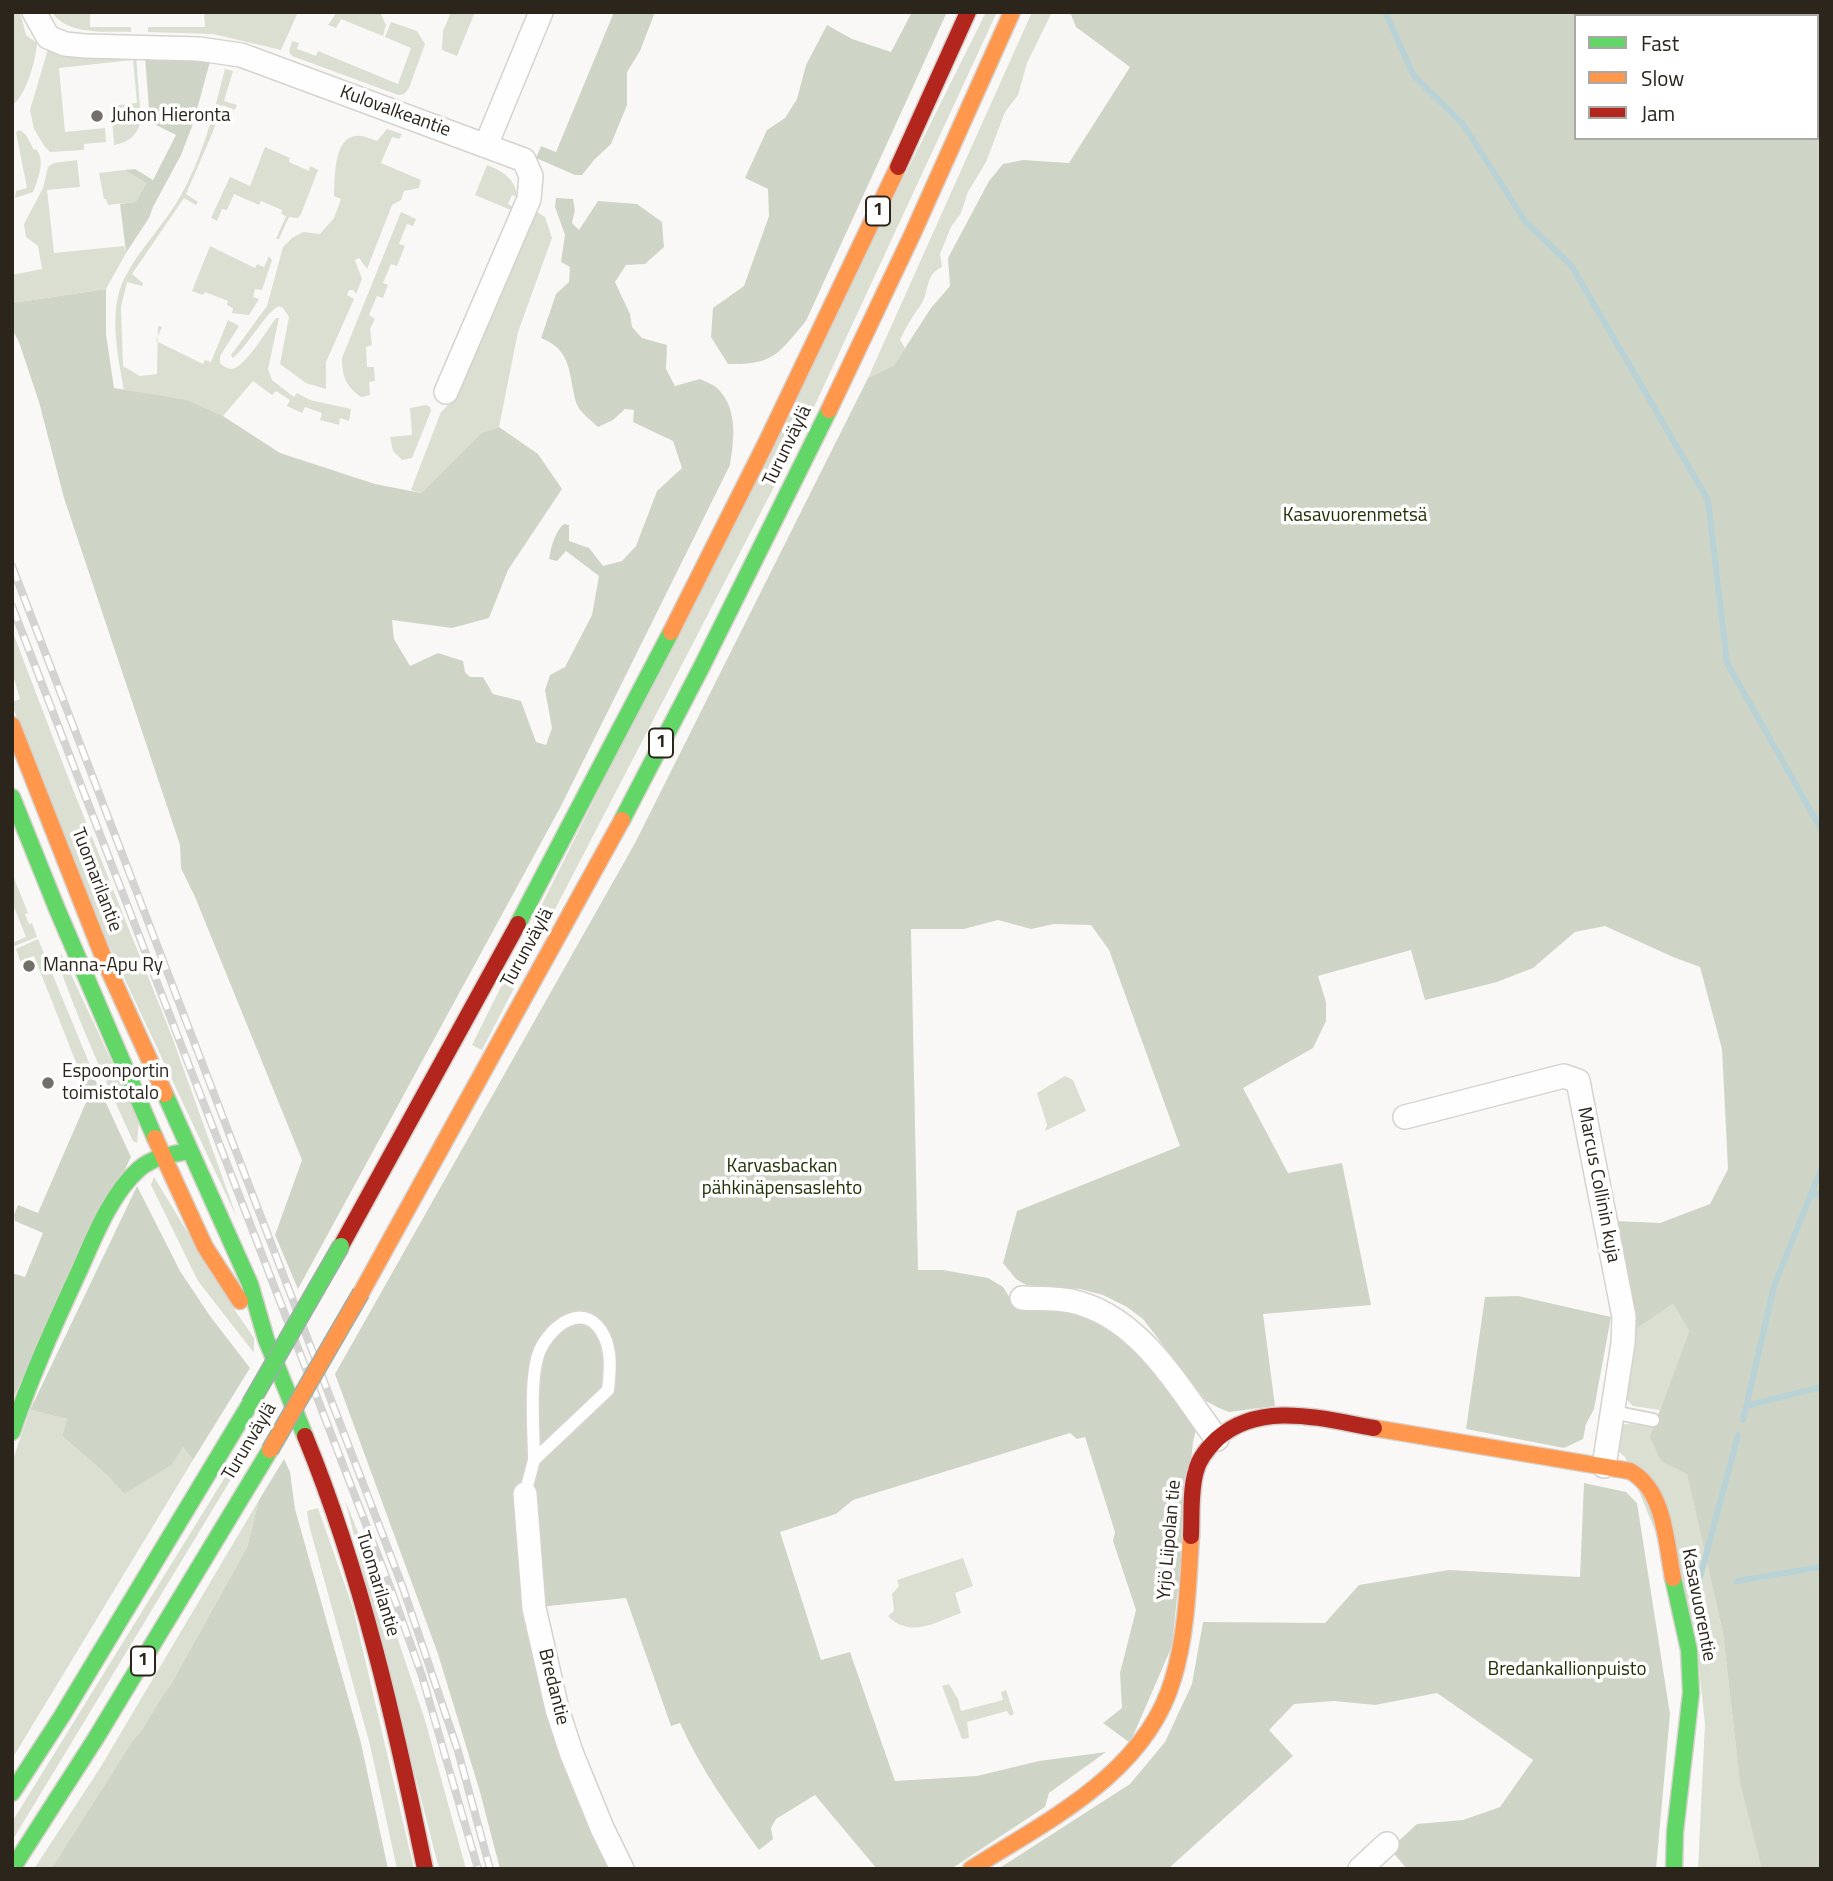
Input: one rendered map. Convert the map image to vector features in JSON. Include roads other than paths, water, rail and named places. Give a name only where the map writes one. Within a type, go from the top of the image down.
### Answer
[{"type":"main road","name":"Turunväylä","points":[[12,1793],[62,1716],[250,1404],[341,1247],[552,861],[684,606],[898,169],[968,12]]},
{"type":"main road","name":"Turunväylä","points":[[12,1869],[96,1738],[270,1450],[361,1293],[590,880],[824,422],[938,180],[1012,12]]},
{"type":"main road","name":"Tuomarilantie","points":[[14,735],[106,964],[250,1284],[259,1320],[329,1498],[362,1605],[402,1752],[425,1869]]},
{"type":"main road","name":"Tuomarilantie","points":[[12,797],[163,1157],[205,1247],[243,1305],[259,1320]]},
{"type":"main road","points":[[12,1432],[47,1340],[96,1234],[115,1200],[140,1168],[163,1157],[189,1151]]},
{"type":"main road","name":"Yrjö Liipolan tie","points":[[971,1869],[1120,1768],[1150,1731],[1166,1701],[1177,1666],[1186,1599],[1195,1482],[1200,1459],[1217,1439],[1238,1424],[1281,1414],[1304,1415],[1472,1446],[1604,1466]]},
{"type":"main road","name":"Kasavuorentie","points":[[1604,1466],[1630,1471],[1650,1485],[1656,1498],[1689,1650],[1691,1693],[1675,1832],[1674,1869]]},
{"type":"street","name":"Kulovalkeantie","points":[[34,12],[48,37],[65,44],[85,47],[199,49],[241,55],[524,160],[531,176],[529,200],[495,263],[446,392]]},
{"type":"street","points":[[486,145],[541,12]]},
{"type":"street","name":"Marcus Collinin kuja","points":[[1405,1117],[1564,1076],[1578,1081],[1624,1317],[1623,1343],[1604,1466]]},
{"type":"street","points":[[1022,1298],[1069,1300],[1094,1308],[1128,1327],[1147,1347],[1217,1439]]},
{"type":"street","name":"Bredantie","points":[[525,1494],[534,1608],[556,1709],[581,1777],[622,1869]]},
{"type":"street","points":[[1360,1869],[1387,1844]]},
{"type":"lane","points":[[525,1494],[534,1460],[534,1378],[540,1347],[556,1327],[570,1318],[584,1317],[593,1321],[604,1337],[611,1365],[608,1390],[534,1460]]},
{"type":"lane","points":[[1612,1412],[1653,1420]]},
{"type":"waterway","points":[[1385,12],[1414,76],[1463,124],[1525,221],[1571,265],[1708,500],[1727,663],[1821,829]]},
{"type":"waterway","points":[[1743,1420],[1774,1286],[1821,1169]]},
{"type":"waterway","points":[[1810,1196],[1821,1193]]},
{"type":"waterway","points":[[1746,1406],[1821,1387]]},
{"type":"waterway","points":[[1693,1604],[1738,1435]]},
{"type":"waterway","points":[[1737,1581],[1821,1567]]},
{"type":"railway","points":[[12,566],[403,1588],[458,1751],[490,1869]]},
{"type":"railway","points":[[12,606],[392,1592],[422,1676],[478,1869]]},
{"type":"place","name":"Juhon Hieronta","points":[[97,116]]},
{"type":"place","name":"Manna-Apu Ry","points":[[29,966]]},
{"type":"place","name":"Espoonportin toimistotalo","points":[[48,1083]]},
{"type":"park label","name":"Kasavuorenmetsä","points":[[1355,516]]},
{"type":"park label","name":"Karvasbackan pähkinäpensaslehto","points":[[782,1178]]},
{"type":"park label","name":"Bredankallionpuisto","points":[[1567,1670]]}]
